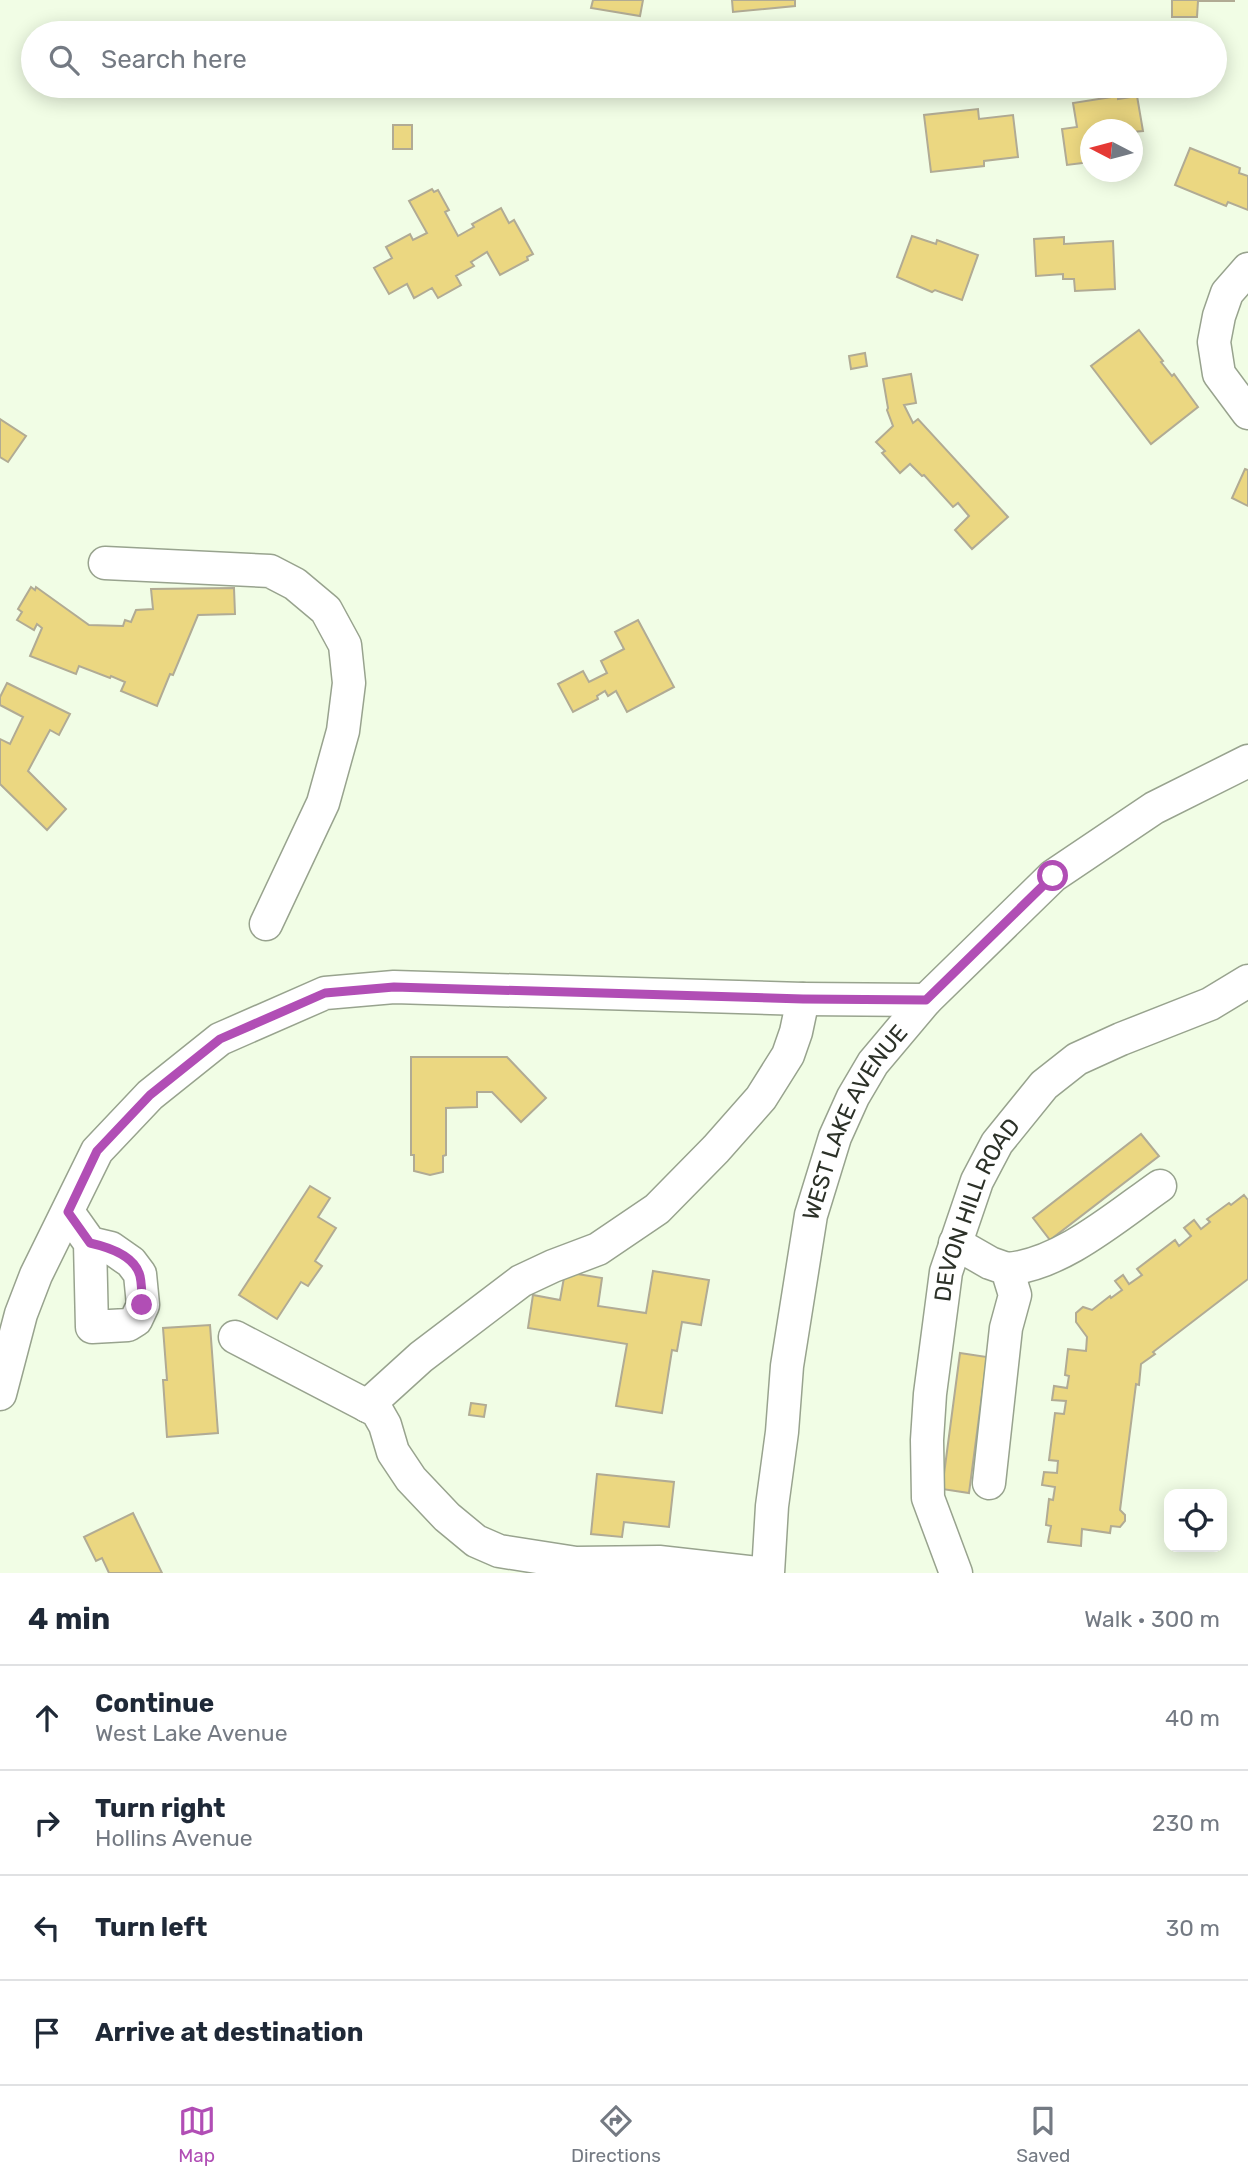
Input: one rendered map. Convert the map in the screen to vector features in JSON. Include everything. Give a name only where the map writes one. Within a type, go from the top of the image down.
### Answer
[{"type":"street","points":[[1248,269],[1227,293],[1214,342],[1219,374],[1248,413]]},
{"type":"street","points":[[105,562],[270,571],[295,584],[326,610],[345,645],[349,683],[343,731],[323,803],[266,924]]},
{"type":"street","name":"WEST LAKE AVENUE","points":[[768,1573],[772,1506],[787,1366],[811,1216],[835,1138],[853,1097],[873,1063],[926,1000],[1053,876],[1154,808],[1248,761]]},
{"type":"street","name":"DEVON HILL ROAD","points":[[956,1573],[928,1498],[927,1440],[930,1394],[946,1272],[977,1181],[997,1143],[1044,1084],[1077,1059],[1210,1004],[1248,981]]},
{"type":"street","points":[[0,1394],[21,1314],[51,1242],[97,1151],[150,1095],[220,1039],[325,993],[394,987],[926,1000]]},
{"type":"street","points":[[368,1406],[421,1357],[521,1281],[598,1249],[657,1209],[761,1098],[788,1055],[803,999]]},
{"type":"street","points":[[955,1243],[990,1264],[1007,1269],[1023,1268],[1045,1260],[1085,1238],[1160,1186]]},
{"type":"street","points":[[68,1212],[90,1243]]},
{"type":"street","points":[[989,1483],[1006,1328],[1015,1295],[1007,1269]]},
{"type":"street","points":[[235,1337],[377,1411],[385,1425],[393,1452],[411,1479],[447,1517],[476,1541],[499,1551],[576,1563],[659,1562],[757,1573]]},
{"type":"building","points":[[593,0],[643,0],[640,16],[591,8]]},
{"type":"building","points":[[732,0],[795,0],[795,6],[733,12]]},
{"type":"building","points":[[1172,0],[1234,1],[1198,1],[1197,17],[1172,17]]},
{"type":"building","points":[[1105,98],[1137,98],[1141,119],[1080,119],[1080,163],[1067,165],[1062,129],[1077,127],[1073,103]]},
{"type":"building","points":[[978,109],[979,119],[1013,115],[1018,157],[984,161],[984,166],[931,172],[924,115]]},
{"type":"building","points":[[393,125],[412,125],[412,149],[393,149]]},
{"type":"building","points":[[1190,148],[1240,168],[1239,173],[1248,176],[1248,210],[1228,202],[1226,206],[1175,185]]},
{"type":"building","points":[[432,189],[434,192],[438,190],[449,210],[445,212],[458,236],[474,227],[472,224],[501,208],[509,223],[514,220],[533,254],[527,257],[528,260],[500,275],[487,252],[471,262],[474,266],[456,276],[461,285],[438,298],[432,288],[414,298],[407,284],[389,294],[374,268],[392,258],[386,247],[410,234],[413,240],[427,233],[409,201]]},
{"type":"building","points":[[912,236],[936,244],[937,240],[978,255],[962,300],[935,290],[932,292],[897,277]]},
{"type":"building","points":[[1064,237],[1064,244],[1113,241],[1115,289],[1075,291],[1074,279],[1063,279],[1063,274],[1036,276],[1034,239]]},
{"type":"building","points":[[1139,330],[1198,407],[1151,444],[1091,366]]},
{"type":"building","points":[[865,353],[867,366],[851,369],[849,356]]},
{"type":"building","points":[[911,374],[916,403],[904,405],[913,423],[918,419],[1008,517],[972,549],[955,530],[969,516],[958,503],[953,507],[924,475],[910,464],[900,473],[876,442],[893,426],[887,410],[883,379]]},
{"type":"building","points":[[0,419],[26,436],[8,462],[0,457]]},
{"type":"building","points":[[1245,469],[1248,470],[1248,506],[1232,498]]},
{"type":"building","points":[[31,587],[35,590],[36,587],[89,625],[123,626],[125,620],[131,622],[136,610],[153,609],[151,589],[234,588],[235,614],[198,615],[157,706],[121,691],[125,682],[111,676],[110,678],[79,666],[76,674],[30,656],[42,628],[37,624],[34,630],[17,620],[22,612],[18,609]]},
{"type":"building","points":[[638,620],[674,687],[627,712],[616,691],[608,696],[605,691],[597,696],[598,699],[573,712],[558,684],[583,671],[589,682],[607,673],[601,661],[624,649],[615,632]]},
{"type":"building","points":[[7,683],[70,714],[59,735],[50,730],[28,771],[66,809],[47,830],[0,784],[0,739],[10,744],[23,717],[0,705],[0,697]]},
{"type":"building","points":[[411,1057],[507,1057],[546,1098],[521,1122],[492,1092],[477,1092],[477,1107],[446,1108],[446,1155],[443,1156],[443,1172],[430,1175],[414,1171],[414,1155],[411,1155]]},
{"type":"building","points":[[1141,1134],[1159,1156],[1050,1240],[1033,1218]]},
{"type":"building","points":[[310,1186],[330,1198],[318,1217],[336,1228],[315,1261],[322,1266],[308,1286],[301,1282],[277,1319],[239,1295]]},
{"type":"building","points":[[1244,1195],[1248,1200],[1248,1279],[1141,1364],[1139,1385],[1136,1384],[1120,1510],[1125,1515],[1125,1521],[1120,1527],[1111,1526],[1110,1533],[1082,1529],[1081,1546],[1048,1542],[1051,1526],[1046,1525],[1049,1499],[1053,1500],[1055,1487],[1042,1485],[1044,1472],[1057,1473],[1058,1461],[1049,1460],[1055,1413],[1064,1414],[1066,1401],[1052,1400],[1054,1386],[1067,1388],[1069,1376],[1065,1375],[1068,1349],[1086,1351],[1087,1337],[1076,1322],[1076,1313],[1083,1307],[1092,1310],[1122,1290],[1115,1281],[1123,1275],[1129,1284],[1142,1275],[1137,1269],[1175,1240],[1179,1246],[1191,1236],[1184,1228],[1194,1220],[1201,1229],[1210,1222],[1207,1219]]},
{"type":"building","points":[[653,1271],[709,1280],[701,1325],[682,1322],[677,1351],[672,1350],[662,1413],[616,1406],[627,1344],[528,1328],[533,1295],[560,1300],[565,1272],[602,1278],[598,1306],[646,1313]]},
{"type":"building","points":[[210,1325],[218,1433],[167,1437],[163,1328]]},
{"type":"building","points":[[960,1353],[987,1357],[969,1493],[942,1489]]},
{"type":"building","points":[[471,1403],[486,1405],[484,1417],[469,1415]]},
{"type":"building","points":[[597,1474],[674,1482],[669,1527],[624,1522],[622,1537],[591,1534]]},
{"type":"building","points":[[133,1513],[162,1573],[109,1573],[102,1558],[96,1561],[84,1537]]},
{"type":"route","points":[[142,1305],[140,1274],[131,1262],[111,1248],[90,1243],[68,1212],[97,1151],[150,1095],[220,1039],[325,993],[394,987],[926,1000],[1053,876]]}]
